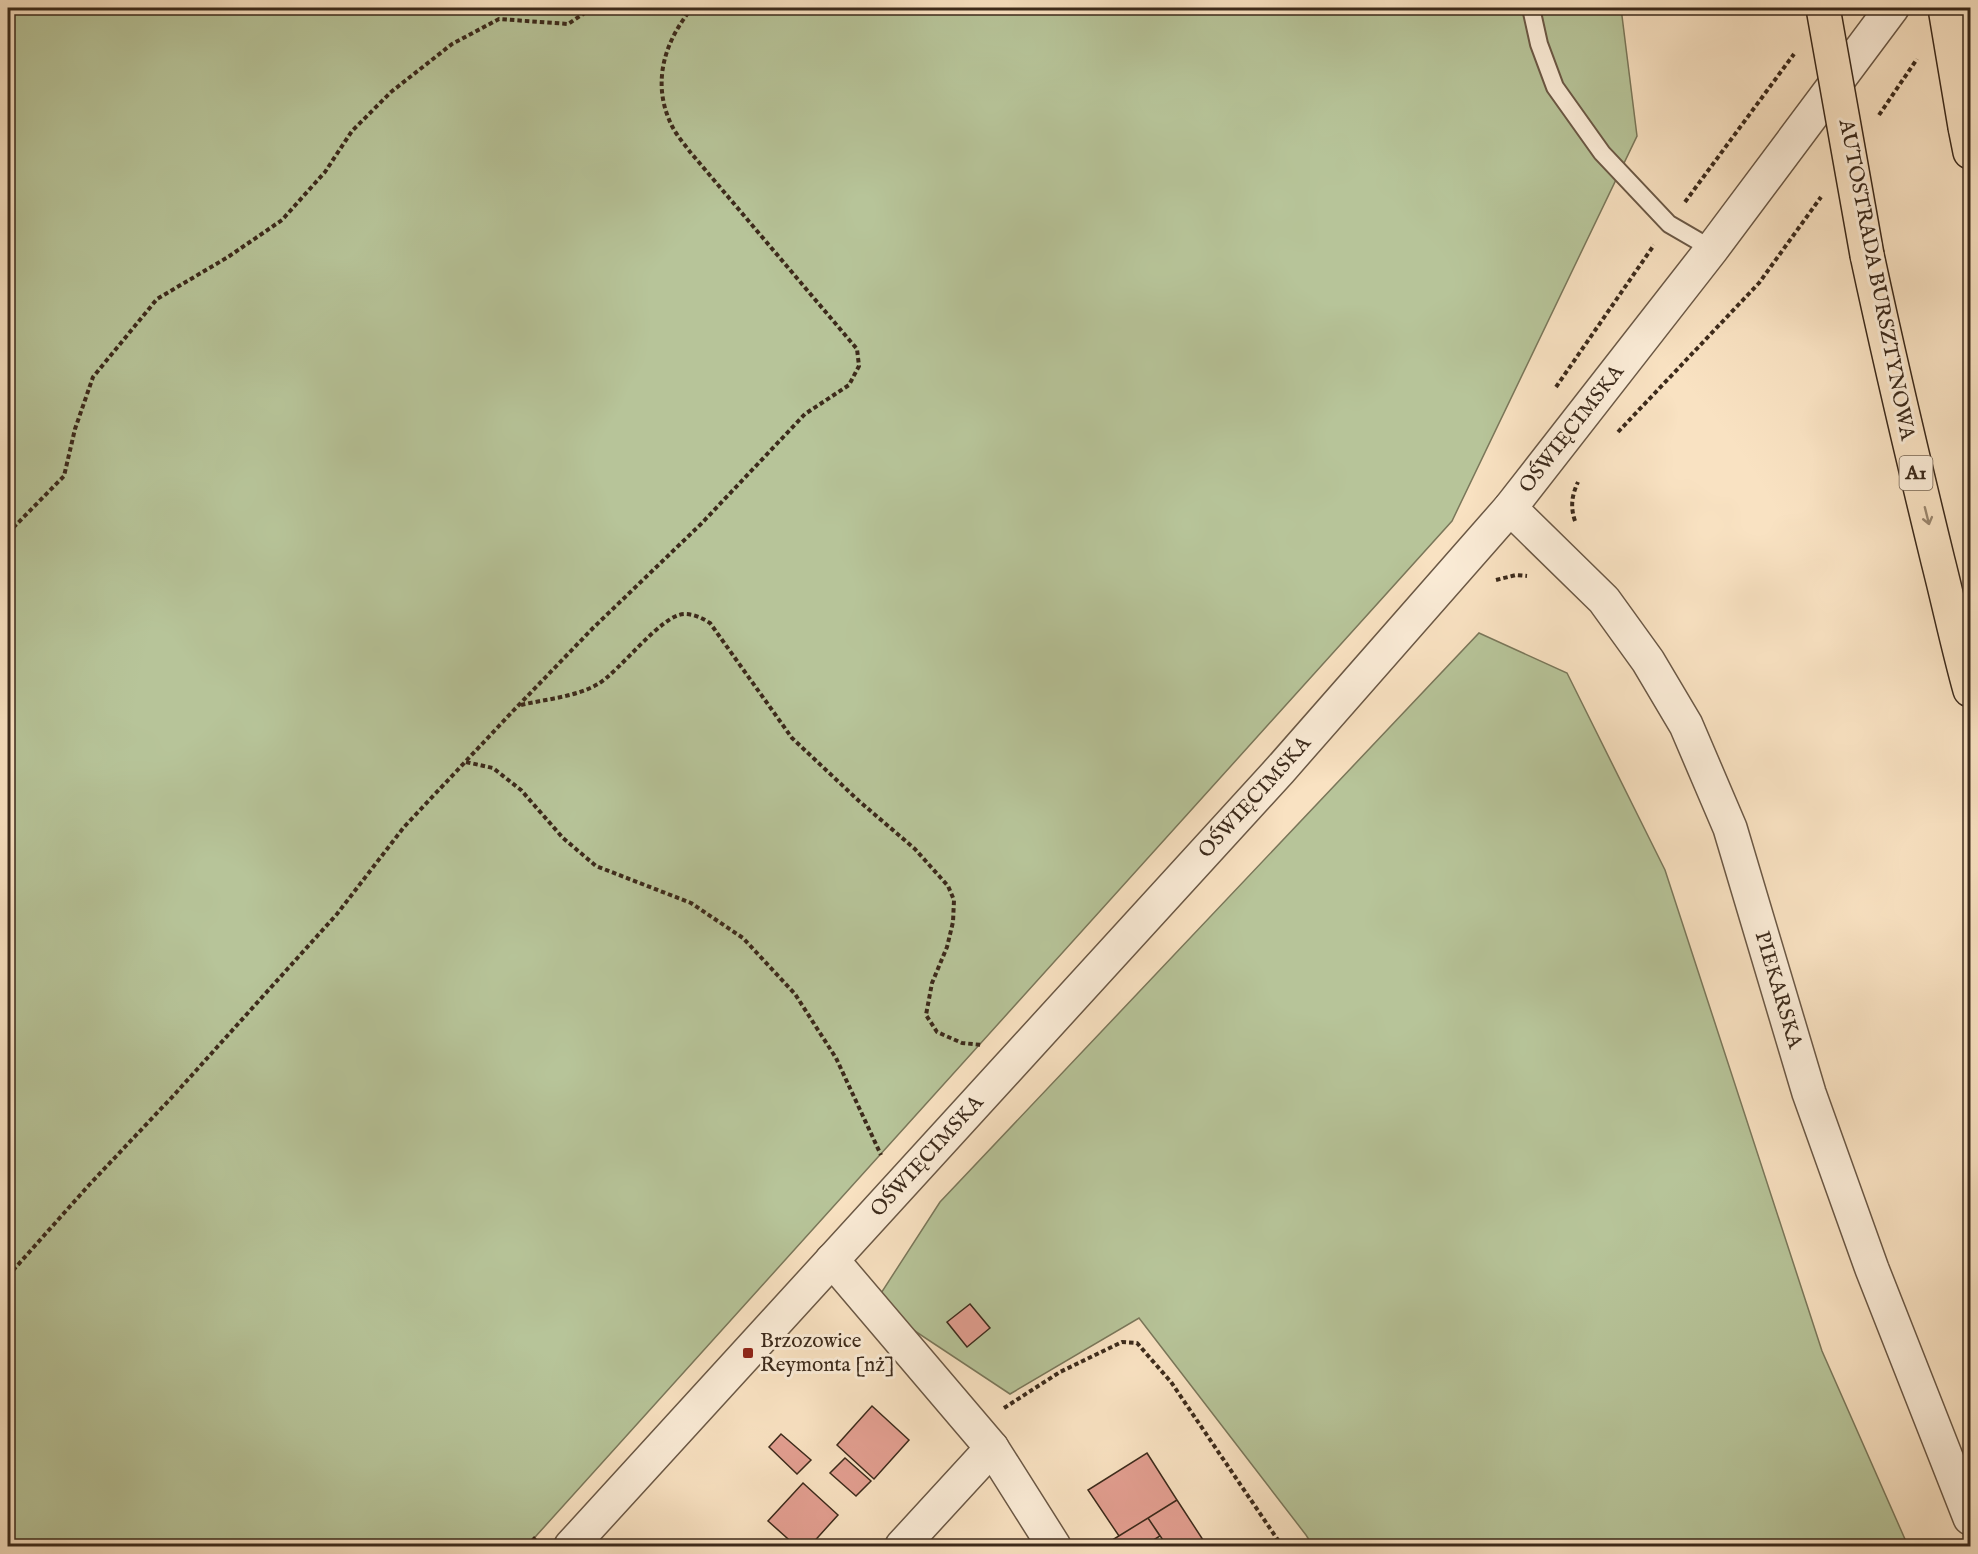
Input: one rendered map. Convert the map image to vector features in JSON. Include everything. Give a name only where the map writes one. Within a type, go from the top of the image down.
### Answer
[{"type":"highway","name":"AUTOSTRADA BURSZTYNOWA","points":[[1823,8],[1867,255],[1953,628],[1971,690]]},
{"type":"highway","points":[[1945,8],[1968,140]]},
{"type":"street","name":"OŚWIĘCIMSKA","points":[[571,1546],[1280,770],[1510,508],[1712,249],[1892,8]]},
{"type":"street","name":"PIEKARSKA","points":[[1510,508],[1604,600],[1647,661],[1686,725],[1730,828],[1809,1093],[1872,1269],[1971,1518]]},
{"type":"street","points":[[832,1260],[983,1437],[1054,1546]]},
{"type":"street","points":[[902,1546],[983,1437]]},
{"type":"lane","points":[[1531,8],[1539,44],[1555,87],[1602,153],[1669,224],[1712,249]]},
{"type":"path","points":[[8,533],[64,476],[75,429],[93,377],[157,299],[228,257],[282,220],[325,172],[352,131],[391,92],[452,44],[499,19],[568,24],[592,8]]},
{"type":"path","points":[[8,1276],[338,914],[404,827],[519,705],[593,628],[701,524],[805,414],[849,385],[858,366],[857,349],[691,153],[672,126],[663,92],[663,60],[673,35],[692,8]]},
{"type":"path","points":[[1553,390],[1669,224],[1801,45]]},
{"type":"path","points":[[1876,118],[1923,52]]},
{"type":"path","points":[[1613,438],[1759,283],[1823,194]]},
{"type":"path","points":[[1576,524],[1572,496],[1581,477]]},
{"type":"path","points":[[519,705],[573,693],[598,684],[661,625],[682,614],[698,616],[710,623],[792,738],[859,801],[915,849],[948,886],[954,900],[953,922],[947,947],[933,983],[926,1015],[937,1032],[962,1043],[985,1046],[977,1054]]},
{"type":"path","points":[[466,762],[493,768],[521,790],[563,838],[596,866],[691,903],[743,938],[795,994],[836,1058],[882,1159],[890,1150]]},
{"type":"path","points":[[983,1437],[1060,1372],[1122,1341],[1137,1343],[1171,1382],[1282,1546]]},
{"type":"path","points":[[527,1546],[543,1529]]},
{"type":"green space","points":[[8,8],[1621,8],[1637,136],[1452,521],[527,1546],[8,1546]]},
{"type":"green space","points":[[1479,633],[1567,673],[1665,870],[1822,1351],[1908,1546],[1313,1546],[1139,1318],[1010,1394],[874,1304],[940,1202]]},
{"type":"building","points":[[970,1304],[990,1328],[967,1347],[947,1322]]},
{"type":"building","points":[[872,1406],[909,1440],[874,1479],[837,1445]]},
{"type":"building","points":[[781,1434],[811,1460],[797,1474],[769,1447]]},
{"type":"building","points":[[1147,1453],[1177,1500],[1119,1536],[1088,1490]]},
{"type":"building","points":[[845,1458],[871,1481],[856,1496],[830,1473]]},
{"type":"building","points":[[803,1483],[838,1515],[810,1546],[796,1546],[768,1521]]},
{"type":"building","points":[[1177,1500],[1207,1546],[1167,1546],[1148,1518]]},
{"type":"building","points":[[1148,1518],[1160,1536],[1144,1546],[1112,1546],[1109,1542]]},
{"type":"place","name":"Brzozowice Reymonta [nż]","points":[[748,1353]]}]
